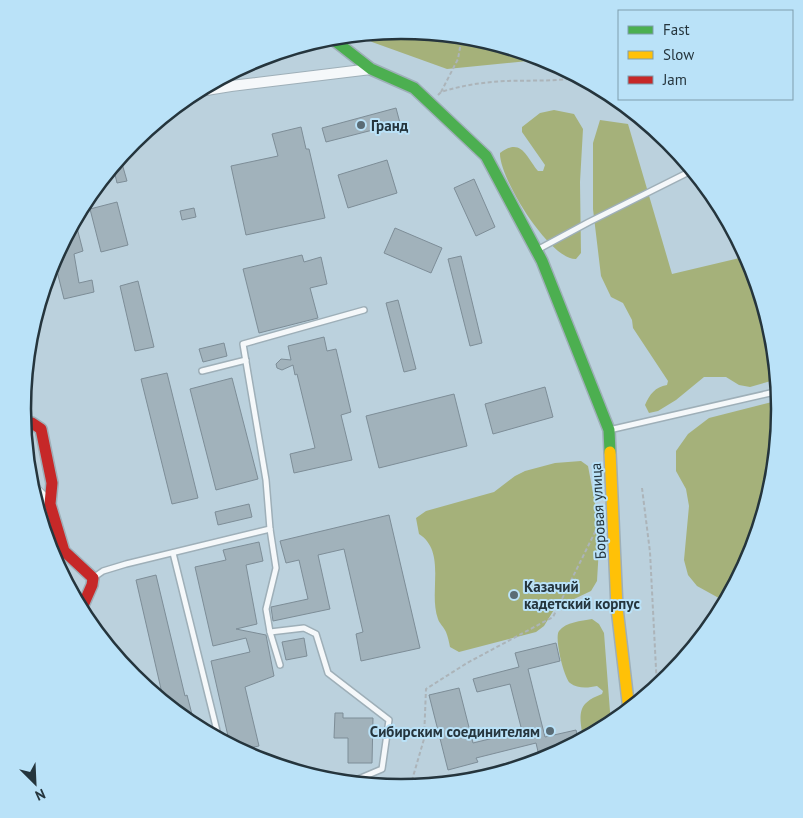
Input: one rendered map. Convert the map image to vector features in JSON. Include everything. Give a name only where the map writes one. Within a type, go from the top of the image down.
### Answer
[{"type":"street","name":"Боровая улица","points":[[339,44],[371,69],[414,88],[486,156],[537,250],[609,430],[617,608],[628,702]]},
{"type":"street","points":[[215,89],[371,69]]},
{"type":"street","points":[[32,423],[41,428],[52,483],[50,504],[64,551],[92,578],[92,585],[85,601]]},
{"type":"street","points":[[42,496],[50,504]]},
{"type":"lane","points":[[537,250],[687,173]]},
{"type":"lane","points":[[280,665],[270,632],[266,609],[276,568],[266,480],[243,344],[364,310]]},
{"type":"lane","points":[[202,371],[246,360]]},
{"type":"lane","points":[[609,430],[771,393]]},
{"type":"lane","points":[[92,578],[103,570],[270,528]]},
{"type":"lane","points":[[59,552],[64,551]]},
{"type":"lane","points":[[173,553],[217,730]]},
{"type":"lane","points":[[270,632],[304,628],[316,634],[328,673],[389,720],[382,769],[363,777]]},
{"type":"path","points":[[430,103],[441,92],[458,59],[461,44]]},
{"type":"path","points":[[441,92],[466,85],[505,81],[570,79]]},
{"type":"path","points":[[642,488],[650,552],[656,677]]},
{"type":"path","points":[[412,779],[424,739],[426,689],[467,663],[553,617],[601,521],[614,512]]},
{"type":"green space","points":[[402,39],[450,42],[497,51],[528,61],[447,69],[370,41]]},
{"type":"green space","points":[[554,110],[574,114],[583,129],[580,182],[581,253],[576,259],[565,256],[553,246],[528,216],[508,180],[500,153],[513,147],[518,148],[526,154],[538,171],[543,171],[545,165],[522,132],[522,127],[540,113]]},
{"type":"green space","points":[[600,120],[628,124],[672,274],[740,258],[759,313],[765,337],[771,381],[750,387],[739,385],[726,377],[704,377],[676,400],[658,411],[649,413],[645,405],[649,398],[656,389],[667,385],[668,381],[633,328],[632,320],[623,303],[611,297],[601,276],[593,209],[593,143]]},
{"type":"green space","points":[[772,402],[769,457],[759,505],[744,551],[719,598],[697,586],[688,575],[684,560],[689,506],[686,489],[676,471],[676,451],[688,434],[709,418]]},
{"type":"green space","points":[[581,461],[588,466],[600,530],[597,581],[591,591],[555,608],[544,626],[536,632],[459,652],[450,647],[447,634],[439,621],[435,608],[435,562],[427,542],[419,534],[416,518],[426,511],[494,492],[525,471],[555,463]]},
{"type":"green space","points":[[592,619],[599,624],[604,633],[610,715],[582,732],[581,711],[583,706],[602,694],[603,691],[597,686],[583,688],[576,686],[570,683],[565,674],[560,657],[558,635],[562,628],[574,622]]},
{"type":"building","name":"Гранд","points":[[396,108],[400,123],[326,142],[322,128]]},
{"type":"building","points":[[301,127],[306,149],[309,149],[325,218],[246,235],[231,166],[278,156],[272,134]]},
{"type":"building","points":[[387,160],[397,193],[348,208],[338,175]]},
{"type":"building","points":[[123,166],[127,181],[117,183],[115,175]]},
{"type":"building","points":[[474,179],[495,227],[476,236],[454,188]]},
{"type":"building","points":[[117,202],[128,245],[101,252],[90,209]]},
{"type":"building","points":[[194,208],[196,217],[182,220],[180,211]]},
{"type":"building","points":[[395,228],[442,248],[431,273],[384,253]]},
{"type":"building","points":[[78,230],[83,251],[74,254],[79,283],[92,280],[94,292],[64,299],[57,272]]},
{"type":"building","points":[[302,255],[304,262],[321,257],[327,284],[310,288],[318,318],[259,333],[243,269]]},
{"type":"building","points":[[461,256],[482,343],[470,346],[448,259]]},
{"type":"building","points":[[138,281],[154,347],[135,351],[120,286]]},
{"type":"building","points":[[398,300],[416,369],[404,372],[386,303]]},
{"type":"building","points":[[324,337],[327,351],[336,349],[351,412],[341,415],[352,460],[294,473],[290,454],[315,448],[297,374],[295,375],[293,365],[282,370],[277,368],[276,364],[281,359],[291,360],[288,346]]},
{"type":"building","points":[[224,343],[227,356],[203,362],[199,349]]},
{"type":"building","points":[[167,373],[198,498],[172,504],[141,379]]},
{"type":"building","points":[[232,378],[258,479],[216,490],[190,389]]},
{"type":"building","points":[[545,387],[553,417],[493,434],[485,404]]},
{"type":"building","points":[[454,394],[467,446],[379,468],[366,416]]},
{"type":"building","points":[[249,504],[252,517],[218,525],[215,512]]},
{"type":"building","points":[[389,515],[420,648],[361,661],[356,634],[363,632],[344,549],[318,555],[330,609],[273,621],[271,607],[308,599],[299,560],[286,563],[280,541]]},
{"type":"building","points":[[259,542],[263,561],[246,565],[257,624],[236,629],[266,635],[274,676],[245,687],[259,746],[252,747],[228,736],[211,661],[250,652],[246,638],[213,646],[195,567],[226,560],[223,550]]},
{"type":"building","points":[[156,575],[185,696],[187,695],[192,714],[161,691],[136,580]]},
{"type":"building","points":[[304,638],[307,656],[286,660],[282,642]]},
{"type":"building","points":[[556,643],[560,661],[528,669],[545,737],[576,730],[577,735],[538,753],[536,743],[476,758],[478,762],[448,770],[429,695],[459,688],[473,743],[522,731],[510,684],[477,692],[473,679],[519,667],[515,653]]},
{"type":"building","points":[[335,713],[343,713],[343,718],[373,718],[372,763],[348,763],[348,738],[334,738]]},
{"type":"traffic: fast","points":[[339,44],[371,69],[414,88],[486,156],[542,261],[609,430],[610,452]]},
{"type":"traffic: slow","points":[[610,452],[617,608],[628,702]]},
{"type":"traffic: jam","points":[[32,423],[41,429],[52,483],[50,504],[64,551],[93,578],[85,601]]},
{"type":"place","name":"Гранд","points":[[361,125]]},
{"type":"place","name":"Казачий кадетский корпус","points":[[514,595]]},
{"type":"place","name":"Сибирским соединителям","points":[[550,731]]}]
